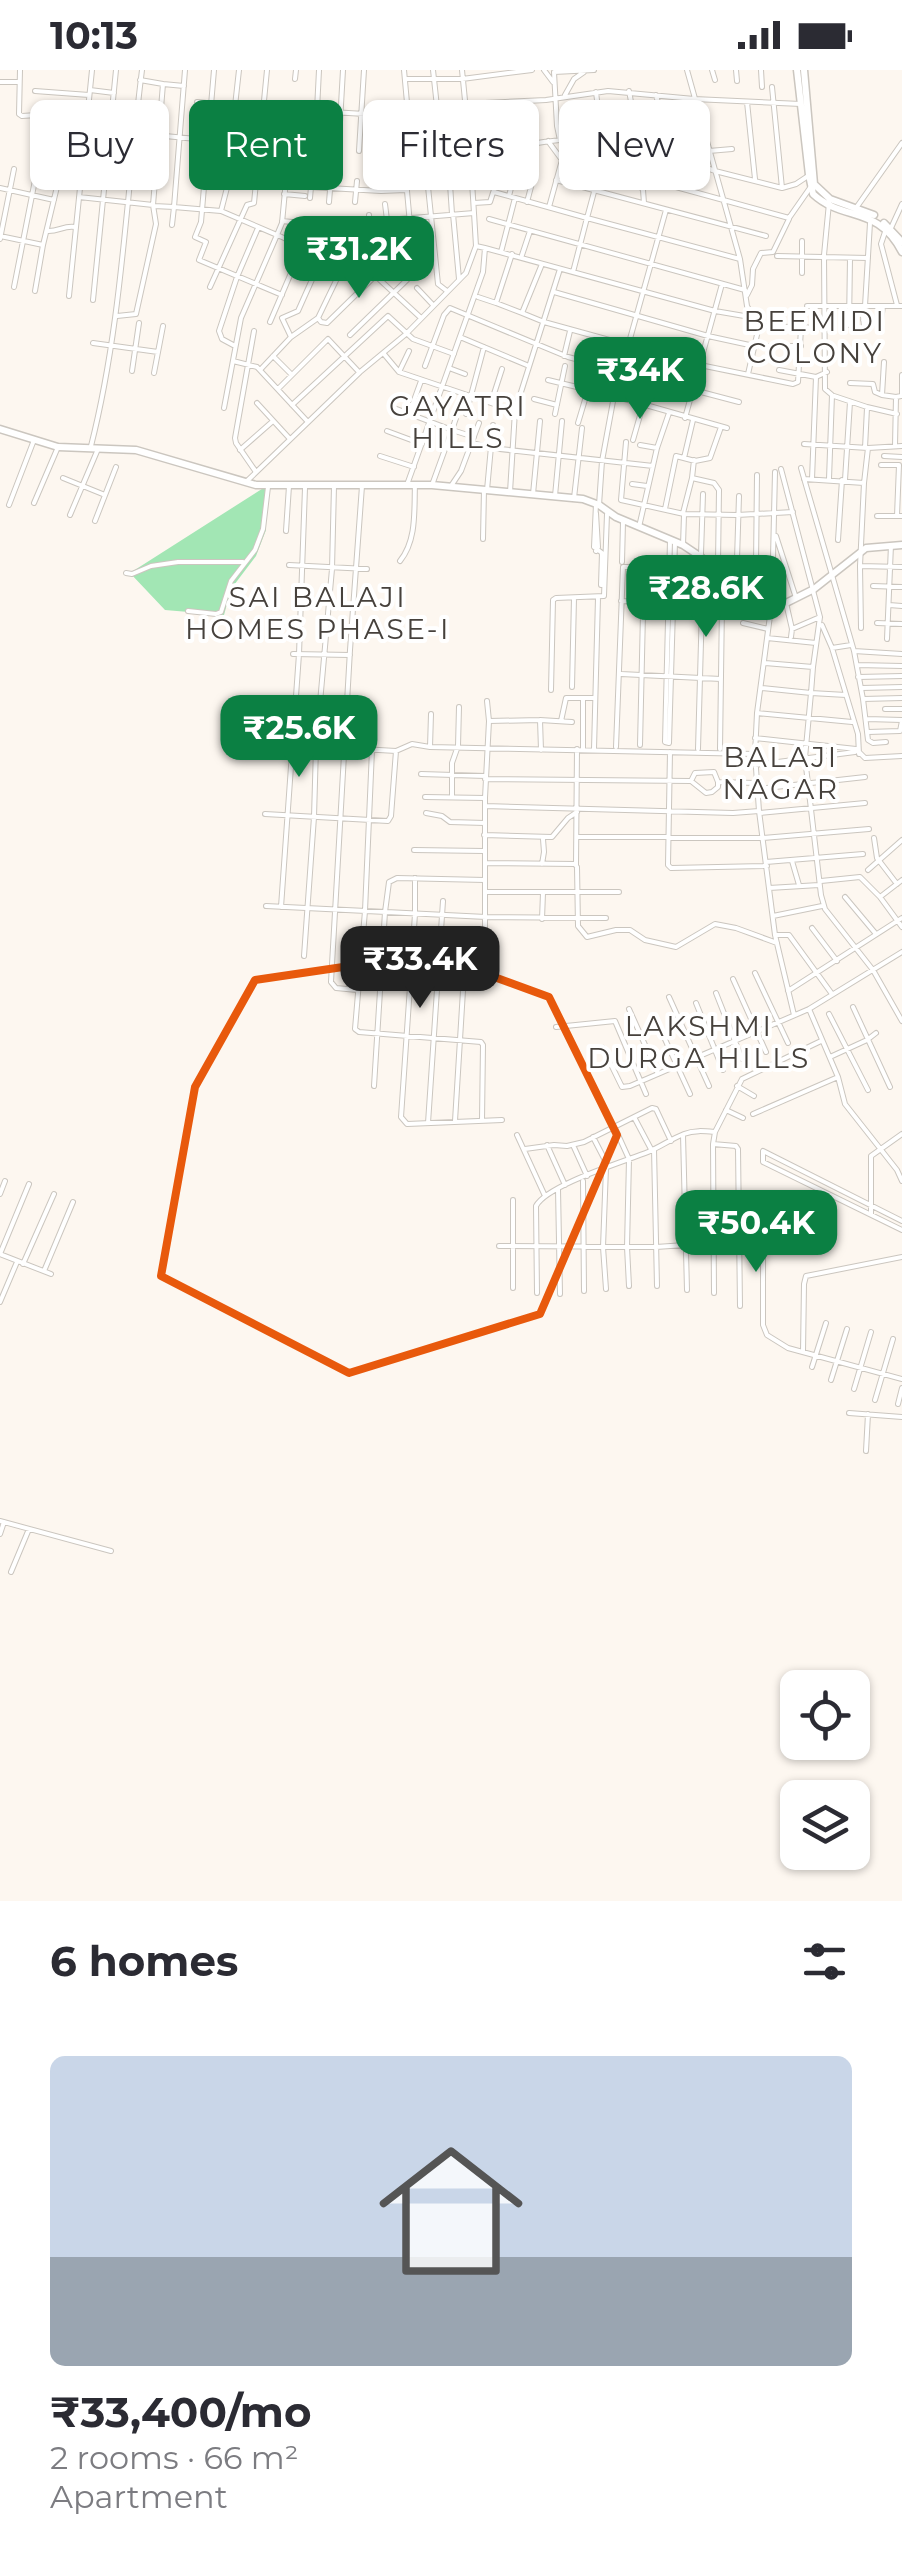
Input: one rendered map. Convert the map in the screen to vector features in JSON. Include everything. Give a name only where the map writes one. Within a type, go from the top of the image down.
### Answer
[{"type":"street","points":[[20,70],[20,114],[30,115]]},
{"type":"street","points":[[89,100],[92,70]]},
{"type":"street","points":[[113,100],[116,70]]},
{"type":"street","points":[[138,100],[142,70]]},
{"type":"street","points":[[172,225],[185,70]]},
{"type":"street","points":[[210,100],[214,70]]},
{"type":"street","points":[[236,100],[239,70]]},
{"type":"street","points":[[264,100],[267,70]]},
{"type":"street","points":[[295,79],[296,70]]},
{"type":"street","points":[[317,100],[319,70]]},
{"type":"street","points":[[340,100],[343,70]]},
{"type":"street","points":[[359,151],[364,70]]},
{"type":"street","points":[[404,70],[406,100]]},
{"type":"street","points":[[433,70],[437,100]]},
{"type":"street","points":[[462,70],[465,100]]},
{"type":"street","points":[[404,79],[462,79],[532,70]]},
{"type":"street","points":[[545,70],[594,70]]},
{"type":"street","points":[[545,70],[554,83]]},
{"type":"street","points":[[687,70],[694,99]]},
{"type":"street","points":[[712,70],[714,80]]},
{"type":"street","points":[[736,70],[737,81]]},
{"type":"street","points":[[760,70],[762,87]]},
{"type":"street","points":[[800,70],[815,196],[888,229],[902,252]]},
{"type":"street","points":[[554,71],[559,133]]},
{"type":"street","points":[[565,95],[574,79],[584,72]]},
{"type":"street","points":[[140,80],[184,86]]},
{"type":"street","points":[[0,82],[19,82]]},
{"type":"street","points":[[161,100],[163,84]]},
{"type":"street","points":[[772,86],[782,188]]},
{"type":"street","points":[[802,86],[811,174]]},
{"type":"street","points":[[35,91],[114,93]]},
{"type":"street","points":[[524,100],[629,91],[694,99],[801,104]]},
{"type":"street","points":[[629,91],[631,100]]},
{"type":"street","points":[[596,92],[597,100]]},
{"type":"street","points":[[656,94],[658,100]]},
{"type":"street","points":[[747,102],[755,179]]},
{"type":"street","points":[[343,114],[361,114]]},
{"type":"street","points":[[169,137],[189,139]]},
{"type":"street","points":[[539,143],[559,140]]},
{"type":"street","points":[[548,141],[562,158],[549,207]]},
{"type":"street","points":[[856,208],[902,143]]},
{"type":"street","points":[[710,151],[732,150]]},
{"type":"street","points":[[710,154],[740,259],[747,306],[758,326],[748,374]]},
{"type":"street","points":[[710,168],[782,188],[811,174]]},
{"type":"street","points":[[14,169],[0,237],[43,245]]},
{"type":"street","points":[[355,202],[357,181]]},
{"type":"street","points":[[747,293],[761,253],[773,252],[812,185]]},
{"type":"street","points":[[0,188],[54,200]]},
{"type":"street","points":[[14,286],[33,190]]},
{"type":"street","points":[[35,291],[56,190]]},
{"type":"street","points":[[69,296],[80,190]]},
{"type":"street","points":[[92,300],[104,190]]},
{"type":"street","points":[[70,515],[94,448],[104,398],[128,190]]},
{"type":"street","points":[[116,316],[136,314],[156,224],[154,190]]},
{"type":"street","points":[[203,190],[196,237],[206,242],[198,260],[282,296]]},
{"type":"street","points":[[220,212],[228,190]]},
{"type":"street","points":[[210,287],[239,218],[247,204],[254,203],[255,190]]},
{"type":"street","points":[[224,408],[241,318],[282,221],[284,190]]},
{"type":"street","points":[[284,194],[307,197],[310,190]]},
{"type":"street","points":[[329,202],[330,190]]},
{"type":"street","points":[[343,190],[407,190],[413,257],[413,274],[350,335]]},
{"type":"street","points":[[428,190],[438,284],[447,291]]},
{"type":"street","points":[[449,190],[458,280]]},
{"type":"street","points":[[246,482],[466,273],[476,246],[473,190]]},
{"type":"street","points":[[501,252],[513,190]]},
{"type":"street","points":[[528,202],[531,190]]},
{"type":"street","points":[[593,190],[766,236]]},
{"type":"street","points":[[643,190],[644,204]]},
{"type":"street","points":[[685,190],[790,218]]},
{"type":"street","points":[[573,272],[597,191]]},
{"type":"street","points":[[474,203],[490,202],[494,192],[740,259]]},
{"type":"street","points":[[79,197],[220,212],[360,269],[372,260],[369,215]]},
{"type":"street","points":[[829,202],[874,216],[902,242]]},
{"type":"street","points":[[829,202],[824,256],[825,390],[850,402],[897,414]]},
{"type":"street","points":[[385,204],[391,259]]},
{"type":"street","points":[[806,306],[900,306],[881,244],[902,204]]},
{"type":"street","points":[[601,584],[602,553],[596,550],[594,530],[602,460],[614,396],[666,210]]},
{"type":"street","points":[[387,220],[474,213]]},
{"type":"street","points":[[870,218],[863,324],[881,320],[883,306]]},
{"type":"street","points":[[489,220],[747,293]]},
{"type":"street","points":[[282,221],[302,223]]},
{"type":"street","points":[[47,232],[75,226]]},
{"type":"street","points":[[235,346],[222,339],[218,331],[258,228]]},
{"type":"street","points":[[521,257],[530,231]]},
{"type":"street","points":[[802,241],[802,273]]},
{"type":"street","points":[[270,322],[303,246]]},
{"type":"street","points":[[476,246],[715,311],[756,318]]},
{"type":"street","points":[[400,561],[408,550],[414,525],[414,467],[476,296],[485,248]]},
{"type":"street","points":[[496,303],[512,254]]},
{"type":"street","points":[[282,318],[298,311],[323,255]]},
{"type":"street","points":[[777,256],[868,258]]},
{"type":"street","points":[[372,260],[413,257]]},
{"type":"street","points":[[848,326],[850,258]]},
{"type":"street","points":[[522,313],[542,263]]},
{"type":"street","points":[[260,370],[318,318],[344,264]]},
{"type":"street","points":[[366,267],[421,318]]},
{"type":"street","points":[[510,492],[514,411],[560,268]]},
{"type":"street","points":[[318,318],[327,323],[375,276]]},
{"type":"street","points":[[686,418],[722,284]]},
{"type":"street","points":[[417,288],[433,305]]},
{"type":"street","points":[[554,292],[708,336],[754,346],[800,346]]},
{"type":"street","points":[[476,296],[544,322],[700,365],[793,384],[798,382],[802,328]]},
{"type":"street","points":[[426,366],[447,308],[564,356],[739,402]]},
{"type":"street","points":[[274,314],[282,318],[292,338]]},
{"type":"street","points":[[292,405],[388,316],[406,334],[454,354]]},
{"type":"street","points":[[132,371],[139,323]]},
{"type":"street","points":[[154,373],[163,326]]},
{"type":"street","points":[[758,326],[826,328]]},
{"type":"street","points":[[564,356],[570,329]]},
{"type":"street","points":[[254,330],[235,430],[236,443],[256,472]]},
{"type":"street","points":[[460,337],[529,366]]},
{"type":"street","points":[[278,390],[328,339],[360,372]]},
{"type":"street","points":[[93,343],[158,352]]},
{"type":"street","points":[[466,414],[484,347]]},
{"type":"street","points":[[640,376],[648,350]]},
{"type":"street","points":[[399,372],[409,351]]},
{"type":"street","points":[[383,352],[399,372],[514,411]]},
{"type":"street","points":[[273,356],[292,375]]},
{"type":"street","points":[[232,361],[260,370],[308,422]]},
{"type":"street","points":[[882,396],[884,362]]},
{"type":"street","points":[[555,414],[565,366]]},
{"type":"street","points":[[449,368],[466,374]]},
{"type":"street","points":[[491,404],[502,369]]},
{"type":"street","points":[[779,370],[816,378],[826,372]]},
{"type":"street","points":[[574,498],[580,426],[593,373]]},
{"type":"street","points":[[804,444],[899,446],[897,414],[902,376]]},
{"type":"street","points":[[812,478],[816,378]]},
{"type":"street","points":[[409,414],[421,380]]},
{"type":"street","points":[[548,380],[724,427],[712,456],[694,460],[676,456],[666,509]]},
{"type":"street","points":[[850,383],[873,384],[875,392],[882,396],[900,396]]},
{"type":"street","points":[[828,479],[832,395]]},
{"type":"street","points":[[534,399],[557,405]]},
{"type":"street","points":[[838,540],[850,402]]},
{"type":"street","points":[[257,403],[290,439]]},
{"type":"street","points":[[643,405],[629,440],[620,500],[684,513],[793,512]]},
{"type":"street","points":[[861,628],[867,407]]},
{"type":"street","points":[[394,408],[491,448],[653,466]]},
{"type":"street","points":[[640,527],[668,413]]},
{"type":"street","points":[[432,484],[456,418]]},
{"type":"street","points":[[684,458],[693,420]]},
{"type":"street","points":[[240,450],[273,421]]},
{"type":"street","points":[[533,494],[540,421]]},
{"type":"street","points":[[555,496],[562,421]]},
{"type":"street","points":[[451,486],[462,471],[479,423]]},
{"type":"street","points":[[483,539],[493,425]]},
{"type":"street","points":[[0,429],[58,446],[136,450],[268,486],[432,484],[574,498],[676,542],[717,567],[774,566]]},
{"type":"street","points":[[387,431],[422,444]]},
{"type":"street","points":[[9,504],[34,440]]},
{"type":"street","points":[[640,445],[658,448]]},
{"type":"street","points":[[34,503],[58,446]]},
{"type":"street","points":[[380,456],[414,467]]},
{"type":"street","points":[[884,456],[902,458]]},
{"type":"street","points":[[669,677],[670,742],[665,743],[676,542],[694,460]]},
{"type":"street","points":[[877,516],[900,516],[899,466],[881,465]]},
{"type":"street","points":[[95,520],[116,467]]},
{"type":"street","points":[[801,468],[854,651],[870,742],[886,742]]},
{"type":"street","points":[[781,469],[821,620],[858,734],[858,753]]},
{"type":"street","points":[[775,472],[772,602],[755,754],[775,935],[794,1015]]},
{"type":"street","points":[[756,565],[758,475]]},
{"type":"street","points":[[63,478],[105,495]]},
{"type":"street","points":[[692,478],[717,486],[717,567],[724,583],[736,592],[786,603],[814,589],[870,546],[902,546]]},
{"type":"street","points":[[804,479],[864,482]]},
{"type":"street","points":[[632,484],[648,486]]},
{"type":"street","points":[[188,612],[221,612],[230,582],[252,557],[263,529],[268,486]]},
{"type":"street","points":[[286,531],[288,486]]},
{"type":"street","points":[[281,907],[305,486]]},
{"type":"street","points":[[304,956],[316,747],[332,569],[334,486]]},
{"type":"street","points":[[357,990],[336,988],[331,982],[362,486]]},
{"type":"street","points":[[701,557],[703,494]]},
{"type":"street","points":[[736,592],[739,496]]},
{"type":"street","points":[[551,690],[553,600],[604,596],[607,511]]},
{"type":"street","points":[[622,562],[623,520]]},
{"type":"street","points":[[774,532],[796,598]]},
{"type":"street","points":[[887,639],[891,545]]},
{"type":"street","points":[[126,573],[178,562],[246,562]]},
{"type":"street","points":[[289,565],[366,569]]},
{"type":"street","points":[[860,566],[902,567]]},
{"type":"street","points":[[616,747],[622,568],[640,567],[644,569],[640,744]]},
{"type":"street","points":[[698,748],[704,570]]},
{"type":"street","points":[[872,586],[902,587]]},
{"type":"street","points":[[572,687],[574,598]]},
{"type":"street","points":[[594,750],[598,598]]},
{"type":"street","points":[[620,601],[720,602],[724,606],[720,748]]},
{"type":"street","points":[[786,603],[791,640]]},
{"type":"street","points":[[889,604],[902,606]]},
{"type":"street","points":[[792,629],[821,620]]},
{"type":"street","points":[[821,620],[805,758],[819,883],[824,905],[873,970],[902,1021]]},
{"type":"street","points":[[877,623],[902,624]]},
{"type":"street","points":[[742,624],[768,629]]},
{"type":"street","points":[[767,638],[816,643]]},
{"type":"street","points":[[832,648],[851,644]]},
{"type":"street","points":[[854,651],[902,654]]},
{"type":"street","points":[[296,654],[350,655]]},
{"type":"street","points":[[765,663],[814,667]]},
{"type":"street","points":[[856,665],[902,666]]},
{"type":"street","points":[[618,674],[721,678]]},
{"type":"street","points":[[858,677],[902,676]]},
{"type":"street","points":[[861,688],[902,687]]},
{"type":"street","points":[[762,688],[846,695]]},
{"type":"street","points":[[561,721],[566,698],[595,698]]},
{"type":"street","points":[[849,704],[902,698]]},
{"type":"street","points":[[584,699],[577,809],[578,926],[587,937],[630,930],[645,940],[676,948],[715,924],[777,943]]},
{"type":"street","points":[[475,949],[484,949],[486,918],[484,798],[490,721],[487,702]]},
{"type":"street","points":[[452,797],[451,774],[458,746],[460,708]]},
{"type":"street","points":[[886,709],[902,709]]},
{"type":"street","points":[[758,713],[854,722]]},
{"type":"street","points":[[430,747],[431,714]]},
{"type":"street","points":[[866,719],[902,720],[900,731],[868,732]]},
{"type":"street","points":[[540,720],[541,750]]},
{"type":"street","points":[[490,721],[572,722]]},
{"type":"street","points":[[755,738],[856,749],[865,758],[902,756]]},
{"type":"street","points":[[277,744],[396,752],[412,744],[755,754]]},
{"type":"street","points":[[372,750],[355,1029],[480,1041],[482,1120]]},
{"type":"street","points":[[265,814],[390,820],[396,752]]},
{"type":"street","points":[[670,752],[671,868],[767,864],[862,854]]},
{"type":"street","points":[[756,765],[858,753]]},
{"type":"street","points":[[690,782],[695,773],[710,770],[718,782]]},
{"type":"street","points":[[421,774],[690,782],[706,792],[712,792],[718,782]]},
{"type":"street","points":[[718,782],[757,786],[865,778]]},
{"type":"street","points":[[426,796],[484,798]]},
{"type":"street","points":[[485,806],[733,814],[865,803]]},
{"type":"street","points":[[484,835],[554,836],[577,809]]},
{"type":"street","points":[[426,813],[450,822],[484,823]]},
{"type":"street","points":[[577,837],[763,838],[869,829]]},
{"type":"street","points":[[542,837],[542,864]]},
{"type":"street","points":[[874,838],[878,860],[899,882],[880,897]]},
{"type":"street","points":[[868,870],[902,840]]},
{"type":"street","points":[[414,850],[484,851]]},
{"type":"street","points":[[792,861],[800,886]]},
{"type":"street","points":[[485,862],[576,866]]},
{"type":"street","points":[[769,888],[860,877],[902,927]]},
{"type":"street","points":[[415,878],[401,1117],[408,1124],[502,1120]]},
{"type":"street","points":[[374,1086],[385,912],[391,879],[485,880]]},
{"type":"street","points":[[542,918],[543,891]]},
{"type":"street","points":[[486,892],[620,892]]},
{"type":"street","points":[[845,897],[876,934]]},
{"type":"street","points":[[428,1123],[443,900]]},
{"type":"street","points":[[773,916],[824,905]]},
{"type":"street","points":[[266,906],[486,918],[606,918]]},
{"type":"street","points":[[788,991],[900,920]]},
{"type":"street","points":[[812,928],[838,960]]},
{"type":"street","points":[[775,935],[789,936],[832,994]]},
{"type":"street","points":[[602,1048],[622,1086],[640,1081],[808,1009],[902,952]]},
{"type":"street","points":[[455,1122],[465,958]]},
{"type":"street","points":[[755,973],[788,1042]]},
{"type":"street","points":[[733,978],[766,1052]]},
{"type":"street","points":[[716,993],[742,1059]]},
{"type":"street","points":[[669,997],[709,1086]]},
{"type":"street","points":[[696,1003],[723,1070]]},
{"type":"street","points":[[852,1007],[890,1087]]},
{"type":"street","points":[[808,1009],[846,1104],[902,1182]]},
{"type":"street","points":[[629,1010],[658,1074]]},
{"type":"street","points":[[829,1014],[868,1090]]},
{"type":"street","points":[[556,1027],[616,1022],[646,1094]]},
{"type":"street","points":[[658,1024],[690,1094]]},
{"type":"street","points":[[830,1057],[876,1033]]},
{"type":"street","points":[[714,1293],[715,1132],[742,1079],[821,1041]]},
{"type":"street","points":[[753,1114],[838,1078]]},
{"type":"street","points":[[737,1086],[754,1096]]},
{"type":"street","points":[[524,1149],[584,1142],[649,1109],[656,1109],[671,1141]]},
{"type":"street","points":[[726,1110],[743,1118]]},
{"type":"street","points":[[634,1116],[653,1150],[657,1286]]},
{"type":"street","points":[[614,1126],[629,1159],[629,1286]]},
{"type":"street","points":[[537,1293],[536,1204],[566,1185],[683,1134],[715,1132]]},
{"type":"street","points":[[683,1134],[687,1290]]},
{"type":"street","points":[[871,1215],[871,1156],[902,1134]]},
{"type":"street","points":[[517,1136],[545,1196]]},
{"type":"street","points":[[593,1136],[607,1167],[606,1288]]},
{"type":"street","points":[[713,1144],[738,1149],[740,1306]]},
{"type":"street","points":[[573,1145],[585,1177],[584,1291]]},
{"type":"street","points":[[546,1146],[566,1185]]},
{"type":"street","points":[[902,1221],[763,1151],[762,1162],[902,1230]]},
{"type":"street","points":[[0,1194],[6,1182]]},
{"type":"street","points":[[29,1184],[0,1254],[51,1274]]},
{"type":"street","points":[[558,1190],[560,1294]]},
{"type":"street","points":[[0,1302],[54,1194]]},
{"type":"street","points":[[513,1200],[513,1288]]},
{"type":"street","points":[[44,1271],[73,1202]]},
{"type":"street","points":[[499,1246],[758,1245],[762,1249],[764,1330],[776,1342],[902,1380]]},
{"type":"street","points":[[803,1352],[806,1276],[902,1257]]},
{"type":"street","points":[[812,1366],[826,1323]]},
{"type":"street","points":[[832,1380],[847,1329]]},
{"type":"street","points":[[854,1389],[871,1332]]},
{"type":"street","points":[[875,1400],[893,1338]]},
{"type":"street","points":[[898,1404],[902,1388]]},
{"type":"street","points":[[849,1413],[902,1418]]},
{"type":"street","points":[[866,1451],[868,1414]]},
{"type":"street","points":[[0,1534],[2,1522],[111,1551]]},
{"type":"street","points":[[11,1572],[29,1529]]},
{"type":"highlighted area","points":[[431,954],[549,997],[617,1135],[540,1314],[349,1373],[161,1276],[195,1087],[255,980]]},
{"type":"green space","points":[[265,487],[269,498],[264,517],[266,530],[256,556],[231,589],[224,615],[165,610],[130,573]]},
{"type":"district","name":"BEEMIDI COLONY","points":[[815,337]]},
{"type":"district","name":"GAYATRI HILLS","points":[[458,422]]},
{"type":"district","name":"SAI BALAJI HOMES PHASE-I","points":[[318,613]]},
{"type":"district","name":"BALAJI NAGAR","points":[[781,773]]},
{"type":"district","name":"LAKSHMI DURGA HILLS","points":[[699,1042]]}]
